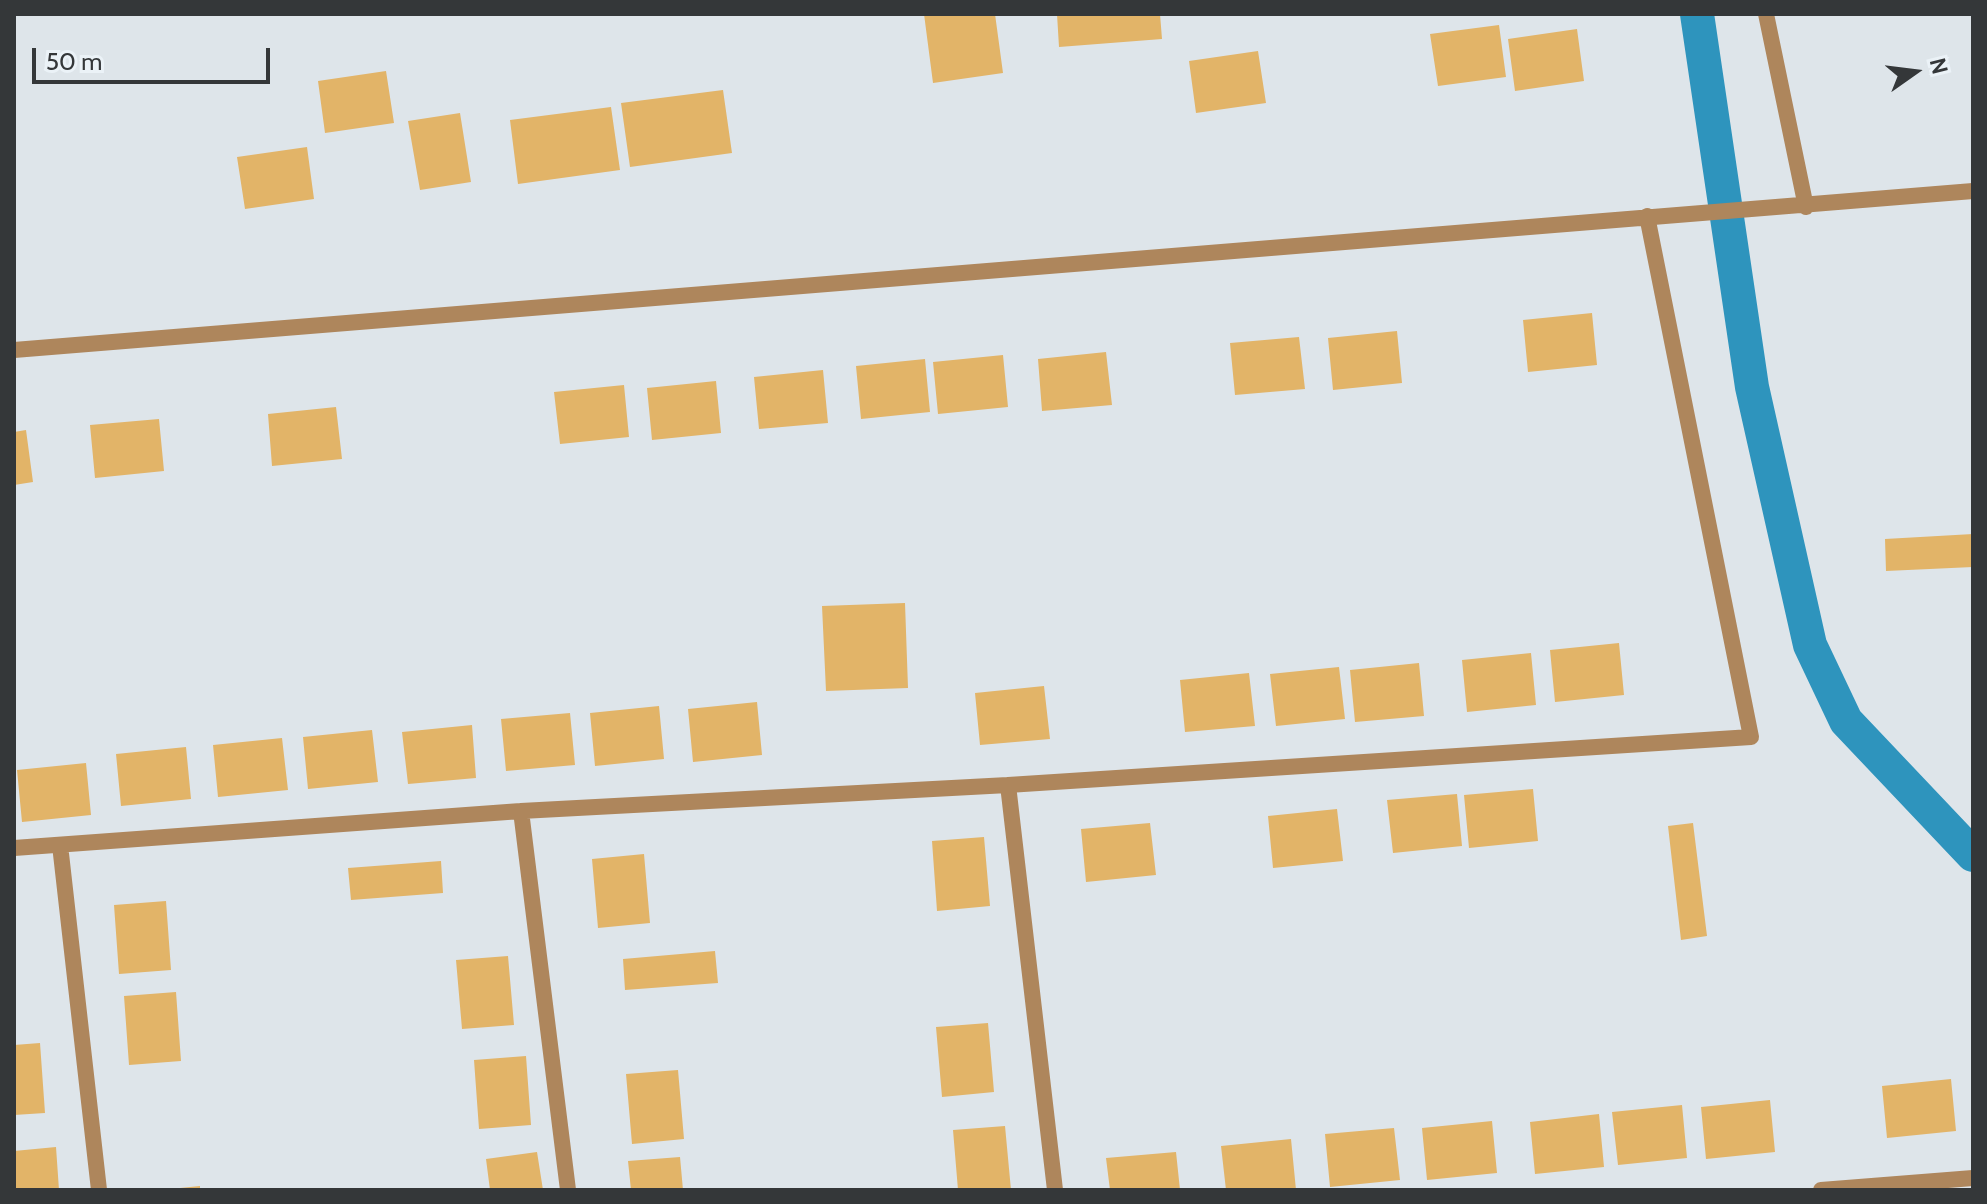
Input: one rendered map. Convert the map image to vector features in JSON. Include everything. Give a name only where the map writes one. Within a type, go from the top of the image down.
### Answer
[{"type":"street","points":[[1766,14],[1806,207]]},
{"type":"street","points":[[14,350],[1647,216],[1806,207],[1973,191]]},
{"type":"street","points":[[14,848],[521,811],[1008,785],[1751,737],[1647,216]]},
{"type":"street","points":[[1008,785],[1055,1190]]},
{"type":"street","points":[[521,811],[568,1190]]},
{"type":"street","points":[[60,845],[99,1190]]},
{"type":"street","points":[[1821,1190],[1973,1178]]},
{"type":"building","points":[[924,14],[995,14],[1003,73],[933,83]]},
{"type":"building","points":[[1057,14],[1160,14],[1162,39],[1059,47]]},
{"type":"building","points":[[1499,25],[1506,77],[1438,86],[1430,34]]},
{"type":"building","points":[[1577,29],[1584,81],[1515,91],[1508,39]]},
{"type":"building","points":[[1258,51],[1266,103],[1196,113],[1189,61]]},
{"type":"building","points":[[386,71],[394,123],[325,133],[318,81]]},
{"type":"building","points":[[723,90],[732,153],[630,167],[621,103]]},
{"type":"building","points":[[611,107],[620,170],[518,184],[510,120]]},
{"type":"building","points":[[460,113],[471,182],[420,190],[408,121]]},
{"type":"building","points":[[307,147],[314,199],[245,209],[237,157]]},
{"type":"building","points":[[1592,313],[1597,365],[1528,372],[1523,320]]},
{"type":"building","points":[[1397,331],[1402,383],[1333,390],[1328,338]]},
{"type":"building","points":[[1299,337],[1305,389],[1235,395],[1230,343]]},
{"type":"building","points":[[1106,352],[1112,405],[1042,411],[1038,359]]},
{"type":"building","points":[[1003,355],[1008,407],[938,414],[933,362]]},
{"type":"building","points":[[925,359],[930,412],[861,419],[856,366]]},
{"type":"building","points":[[823,370],[828,423],[759,429],[754,377]]},
{"type":"building","points":[[716,381],[721,433],[652,440],[647,388]]},
{"type":"building","points":[[624,385],[629,437],[560,444],[554,392]]},
{"type":"building","points":[[336,407],[342,459],[272,466],[268,414]]},
{"type":"building","points":[[159,419],[164,471],[95,478],[90,425]]},
{"type":"building","points":[[26,430],[33,482],[14,485],[14,432]]},
{"type":"building","points":[[1973,534],[1973,567],[1886,571],[1885,539]]},
{"type":"building","points":[[905,603],[908,688],[826,691],[822,606]]},
{"type":"building","points":[[1619,643],[1624,695],[1555,702],[1550,650]]},
{"type":"building","points":[[1531,653],[1536,705],[1467,712],[1462,660]]},
{"type":"building","points":[[1419,663],[1424,716],[1355,722],[1350,670]]},
{"type":"building","points":[[1339,667],[1345,719],[1276,726],[1270,674]]},
{"type":"building","points":[[1249,673],[1255,726],[1185,732],[1180,680]]},
{"type":"building","points":[[1044,686],[1050,739],[980,745],[975,693]]},
{"type":"building","points":[[757,702],[762,755],[693,762],[688,709]]},
{"type":"building","points":[[659,706],[664,759],[595,766],[590,713]]},
{"type":"building","points":[[570,713],[575,765],[506,771],[501,719]]},
{"type":"building","points":[[472,725],[476,778],[408,784],[402,732]]},
{"type":"building","points":[[372,730],[378,782],[308,789],[303,737]]},
{"type":"building","points":[[282,738],[288,790],[218,797],[213,745]]},
{"type":"building","points":[[186,747],[191,799],[121,806],[116,754]]},
{"type":"building","points":[[86,763],[91,815],[22,822],[17,770]]},
{"type":"building","points":[[1533,789],[1538,841],[1469,848],[1464,795]]},
{"type":"building","points":[[1457,794],[1462,846],[1393,853],[1387,800]]},
{"type":"building","points":[[1337,809],[1343,861],[1273,868],[1268,816]]},
{"type":"building","points":[[1150,823],[1156,875],[1086,882],[1081,829]]},
{"type":"building","points":[[1693,823],[1707,936],[1681,940],[1668,826]]},
{"type":"building","points":[[984,837],[990,906],[937,911],[932,841]]},
{"type":"building","points":[[644,854],[650,923],[598,928],[592,859]]},
{"type":"building","points":[[441,861],[443,893],[351,900],[348,868]]},
{"type":"building","points":[[166,901],[171,970],[119,974],[114,905]]},
{"type":"building","points":[[715,951],[718,983],[625,990],[623,959]]},
{"type":"building","points":[[508,956],[514,1025],[462,1029],[456,960]]},
{"type":"building","points":[[176,992],[181,1061],[129,1065],[124,996]]},
{"type":"building","points":[[988,1023],[994,1092],[942,1097],[936,1027]]},
{"type":"building","points":[[40,1043],[45,1113],[14,1115],[14,1045]]},
{"type":"building","points":[[526,1056],[531,1125],[479,1129],[474,1060]]},
{"type":"building","points":[[678,1070],[684,1139],[632,1144],[626,1074]]},
{"type":"building","points":[[1951,1079],[1956,1131],[1887,1138],[1882,1086]]},
{"type":"building","points":[[1770,1100],[1775,1152],[1706,1159],[1701,1107]]},
{"type":"building","points":[[1682,1105],[1687,1158],[1618,1165],[1612,1112]]},
{"type":"building","points":[[1599,1114],[1604,1167],[1535,1174],[1530,1122]]},
{"type":"building","points":[[1492,1121],[1497,1173],[1427,1180],[1422,1128]]},
{"type":"building","points":[[1005,1126],[1011,1190],[958,1190],[953,1130]]},
{"type":"building","points":[[1394,1128],[1400,1180],[1330,1187],[1325,1134]]},
{"type":"building","points":[[1291,1139],[1296,1190],[1226,1190],[1221,1146]]},
{"type":"building","points":[[56,1147],[59,1190],[14,1190],[14,1151]]},
{"type":"building","points":[[537,1152],[543,1190],[490,1190],[486,1159]]},
{"type":"building","points":[[1176,1152],[1180,1190],[1110,1190],[1106,1158]]},
{"type":"building","points":[[680,1157],[683,1190],[631,1190],[628,1161]]},
{"type":"building","points":[[200,1186],[200,1190],[180,1190],[180,1188]]},
{"type":"waterway","points":[[1697,14],[1752,387],[1810,645],[1846,721],[1973,855]]}]
